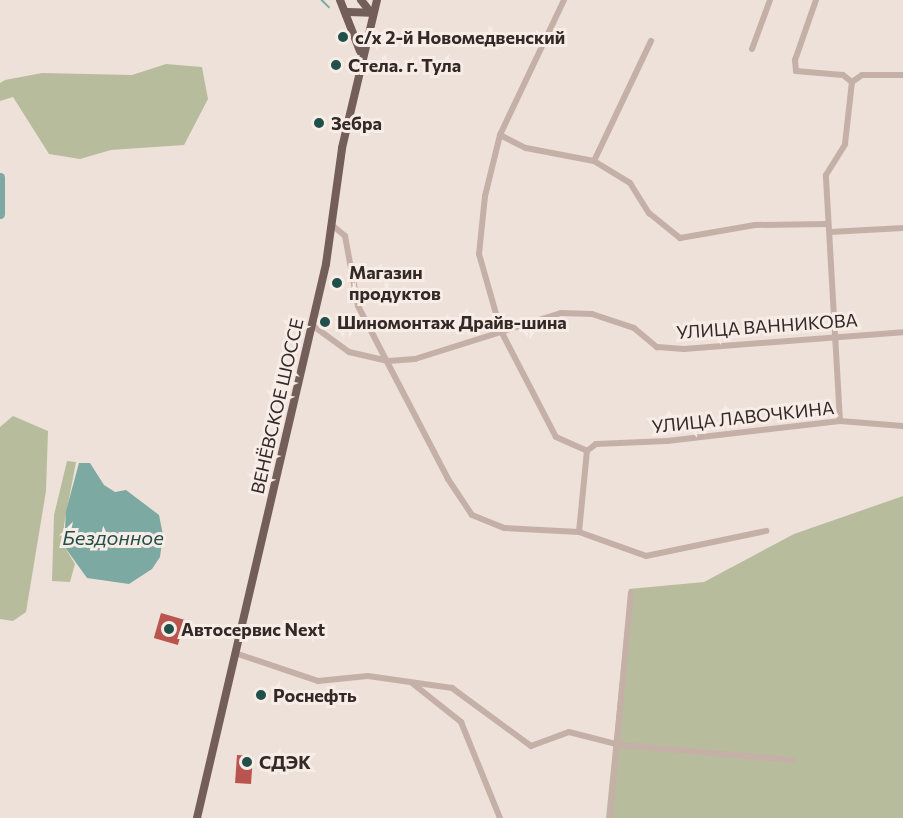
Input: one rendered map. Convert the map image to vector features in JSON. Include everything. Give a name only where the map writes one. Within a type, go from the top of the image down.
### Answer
[{"type":"main road","points":[[340,0],[348,12],[359,40],[359,65]]},
{"type":"main road","points":[[361,0],[371,13]]},
{"type":"main road","name":"ВЕНЁВСКОЕ ШОССЕ","points":[[196,818],[312,325],[332,225],[359,65],[371,13],[377,0]]},
{"type":"main road","points":[[348,12],[371,13]]},
{"type":"street","points":[[564,0],[500,135],[485,196],[479,254],[501,331],[556,437],[587,451],[579,532]]},
{"type":"street","points":[[752,49],[770,0]]},
{"type":"street","points":[[816,0],[795,60],[796,71],[843,75],[852,82]]},
{"type":"street","points":[[594,161],[651,41]]},
{"type":"street","points":[[840,421],[830,232],[826,224],[826,176],[845,144],[852,82],[862,75],[903,75]]},
{"type":"street","points":[[500,135],[526,148],[594,161],[630,183],[649,213],[680,238],[755,225],[826,224]]},
{"type":"street","points":[[332,225],[345,236],[358,306],[448,479],[472,515],[504,528],[579,532],[646,556],[766,531]]},
{"type":"street","points":[[830,232],[903,228]]},
{"type":"street","name":"УЛИЦА ВАННИКОВА","points":[[312,325],[349,352],[388,361],[415,359],[561,313],[592,314],[634,328],[657,347],[835,338],[903,332]]},
{"type":"street","name":"УЛИЦА ЛАВОЧКИНА","points":[[587,451],[596,444],[667,441],[840,421],[903,426]]},
{"type":"street","points":[[610,818],[631,593]]},
{"type":"street","points":[[235,653],[318,681],[368,676],[452,688],[531,746],[569,732],[618,744],[793,760]]},
{"type":"street","points":[[409,681],[461,722],[500,818]]},
{"type":"green space","points":[[166,64],[202,67],[208,99],[184,145],[111,150],[80,159],[49,154],[13,97],[0,101],[0,83],[5,80],[42,73],[132,75]]},
{"type":"green space","points":[[13,416],[48,431],[46,491],[26,612],[13,621],[0,619],[0,427]]},
{"type":"green space","points":[[67,461],[76,462],[64,525],[64,546],[75,564],[70,582],[52,581],[54,515]]},
{"type":"green space","points":[[903,496],[903,818],[606,818],[629,589],[704,582],[794,534]]},
{"type":"water","name":"Бездонное","points":[[79,463],[90,463],[104,485],[115,492],[126,490],[159,515],[163,535],[160,557],[152,569],[129,584],[87,578],[64,546],[66,511]]},
{"type":"building","name":"Автосервис Next","points":[[161,613],[185,620],[178,645],[154,638]]},
{"type":"building","points":[[237,755],[253,756],[251,784],[235,783]]},
{"type":"waterway","points":[[322,0],[329,7]]},
{"type":"waterway","points":[[0,177],[0,214]]},
{"type":"place","name":"с/х 2-й Новомедвенский","points":[[343,37]]},
{"type":"place","name":"Стела. г. Тула","points":[[336,65]]},
{"type":"place","name":"Зебра","points":[[319,123]]},
{"type":"place","name":"Магазин продуктов","points":[[337,283]]},
{"type":"place","name":"Шиномонтаж Драйв-шина","points":[[325,322]]},
{"type":"place","name":"Автосервис Next","points":[[169,629]]},
{"type":"place","name":"Роснефть","points":[[261,695]]},
{"type":"place","name":"СДЭК","points":[[247,762]]}]
